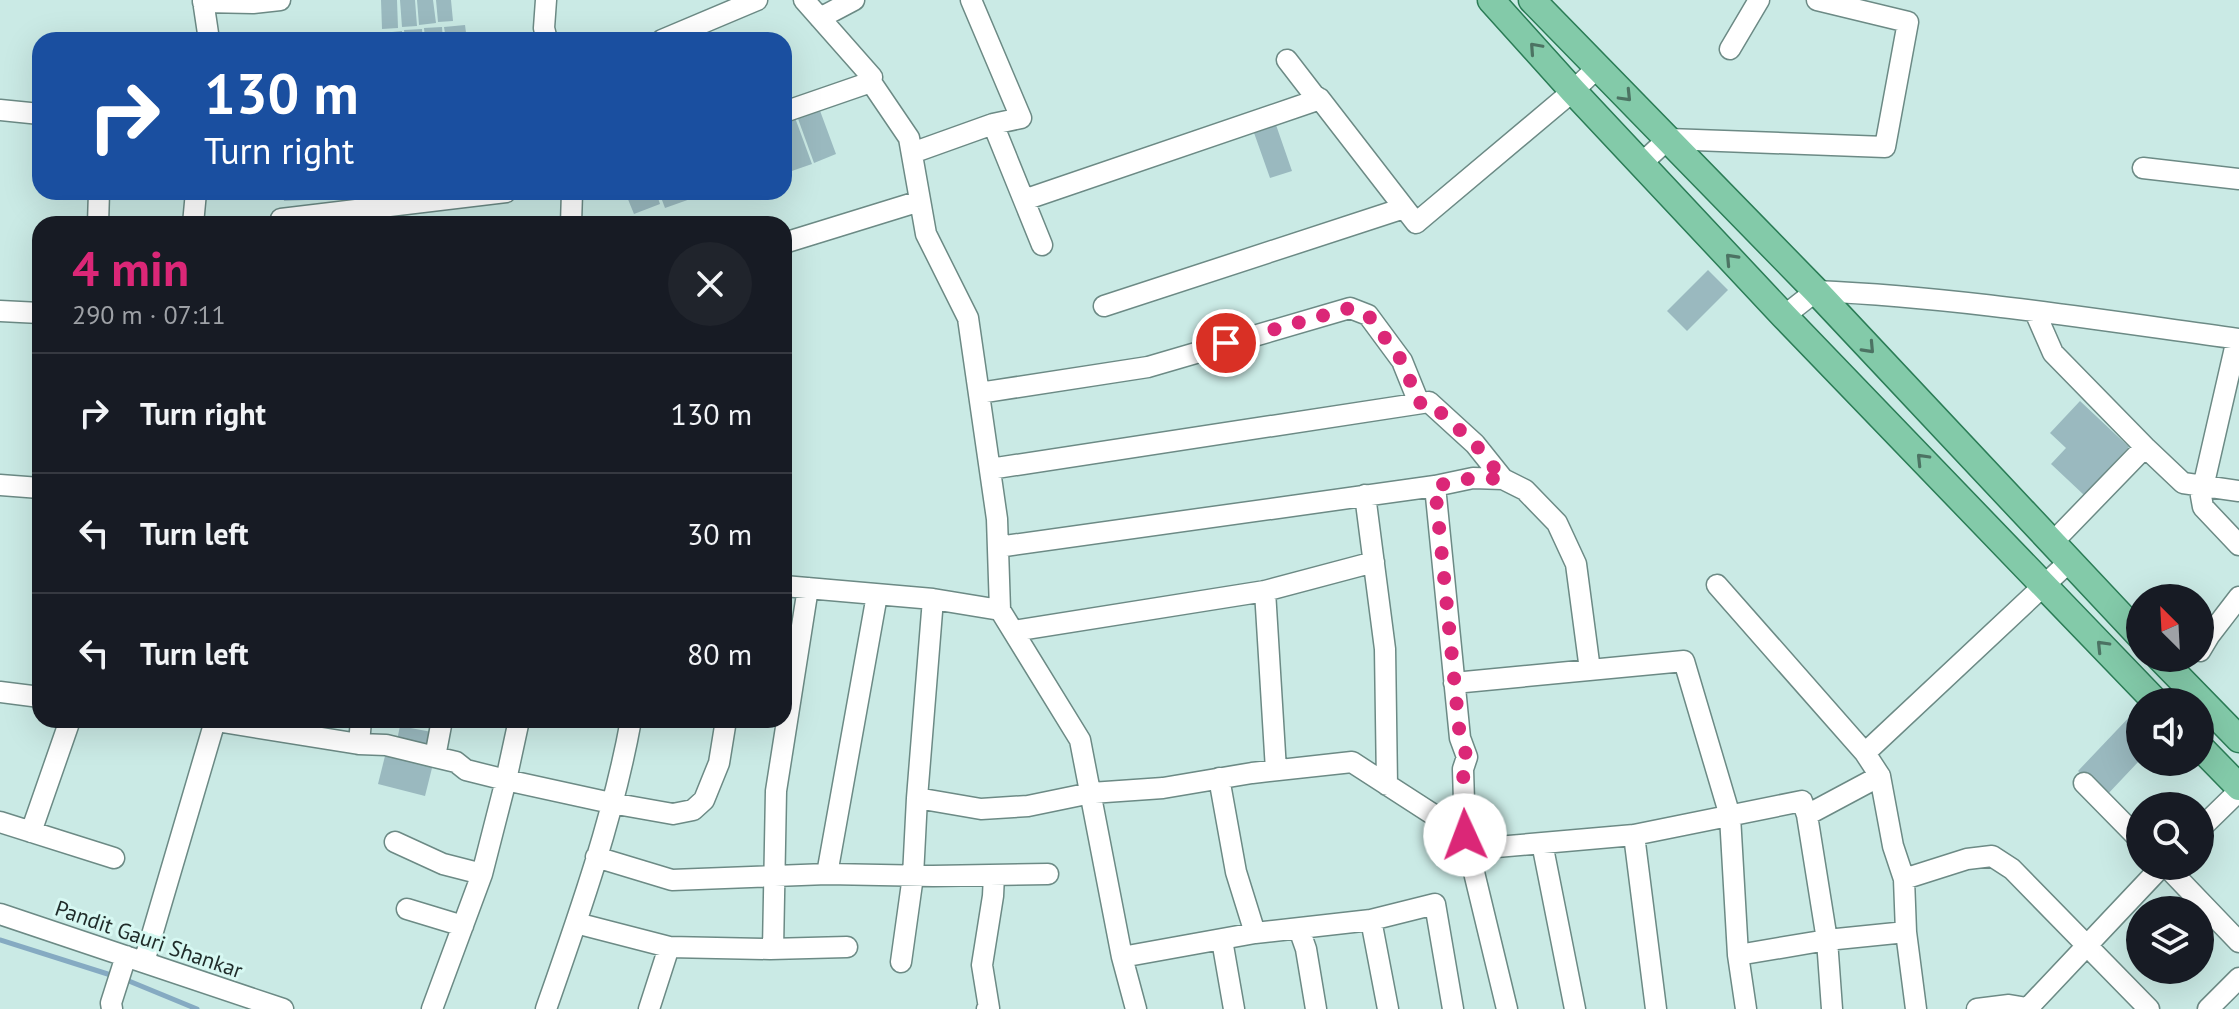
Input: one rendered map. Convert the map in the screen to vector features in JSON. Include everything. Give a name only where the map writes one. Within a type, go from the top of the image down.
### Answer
[{"type":"main road","points":[[1491,0],[1784,316],[2142,688]]},
{"type":"main road","points":[[1532,0],[1816,291],[2126,621]]},
{"type":"main road","points":[[2173,672],[2239,739]]},
{"type":"main road","points":[[2214,762],[2239,789]]},
{"type":"street","points":[[208,32],[203,1],[253,3],[280,0]]},
{"type":"street","points":[[545,32],[546,0]]},
{"type":"street","points":[[681,32],[757,0]]},
{"type":"street","points":[[804,0],[872,77],[871,82],[909,138],[926,234],[968,318],[997,519],[1000,610],[1080,740],[1122,957],[1136,1009]]},
{"type":"street","points":[[820,18],[854,0]]},
{"type":"street","points":[[912,153],[993,124],[1021,118],[971,0]]},
{"type":"street","points":[[1730,49],[1759,0]]},
{"type":"street","points":[[1642,163],[1668,139],[1885,147],[1908,22],[1817,0]]},
{"type":"street","points":[[1287,60],[1416,223],[1598,67]]},
{"type":"street","points":[[792,109],[871,82]]},
{"type":"street","points":[[1024,200],[1320,99]]},
{"type":"street","points":[[0,110],[32,113]]},
{"type":"street","points":[[993,124],[1042,245]]},
{"type":"street","points":[[2143,168],[2239,179]]},
{"type":"street","points":[[306,216],[439,200]]},
{"type":"street","points":[[792,241],[920,201]]},
{"type":"street","points":[[1104,306],[1404,208]]},
{"type":"street","points":[[1784,316],[1816,291],[1872,293],[2238,339],[2202,487],[2203,507],[2239,545]]},
{"type":"street","points":[[979,393],[1148,367],[1350,308],[1368,315],[1394,349],[1419,403]]},
{"type":"street","points":[[0,311],[32,313]]},
{"type":"street","points":[[2035,312],[2053,353],[2183,483],[2239,491]]},
{"type":"street","points":[[990,469],[1429,402],[1475,444],[1503,479]]},
{"type":"street","points":[[1865,753],[2043,585],[2061,551],[2145,447]]},
{"type":"street","points":[[998,547],[1435,486],[1473,478],[1503,479],[1525,490],[1557,523],[1576,564],[1590,670]]},
{"type":"street","points":[[0,485],[32,487]]},
{"type":"street","points":[[1435,486],[1460,738],[1467,757],[1463,769],[1465,835],[1507,1009]]},
{"type":"street","points":[[1365,495],[1385,649],[1387,785]]},
{"type":"street","points":[[1014,631],[1265,591],[1374,562]]},
{"type":"street","points":[[1717,585],[1865,753],[1880,776],[1893,846],[1904,879],[1906,932],[1916,1009]]},
{"type":"street","points":[[792,587],[933,599],[1000,610]]},
{"type":"street","points":[[792,690],[808,588]]},
{"type":"street","points":[[1265,591],[1276,770]]},
{"type":"street","points":[[827,874],[877,595]]},
{"type":"street","points":[[2214,630],[2239,597]]},
{"type":"street","points":[[901,962],[913,876],[933,599]]},
{"type":"street","points":[[1454,683],[1684,661],[1730,816],[1738,955],[1746,1009]]},
{"type":"street","points":[[2182,681],[2187,672]]},
{"type":"street","points":[[0,692],[32,696]]},
{"type":"street","points":[[31,832],[67,728]]},
{"type":"street","points":[[112,1006],[131,961],[209,728]]},
{"type":"street","points":[[261,728],[359,744],[386,745],[456,762],[466,770],[506,780],[673,814],[693,810],[704,800],[719,763],[725,728]]},
{"type":"street","points":[[359,744],[360,728]]},
{"type":"street","points":[[435,757],[440,728]]},
{"type":"street","points":[[432,1009],[482,874],[517,728]]},
{"type":"street","points":[[546,1009],[596,857],[629,728]]},
{"type":"street","points":[[773,949],[776,791],[786,728]]},
{"type":"street","points":[[917,798],[981,809],[1028,806],[1091,793],[1163,788],[1276,770],[1352,762],[1485,848],[1634,835],[1802,801],[1807,815],[1827,940],[1832,1009]]},
{"type":"street","points":[[1807,815],[1880,776]]},
{"type":"street","points":[[1219,778],[1236,872],[1255,933]]},
{"type":"street","points":[[2084,783],[2126,826]]},
{"type":"street","points":[[2214,815],[2239,789]]},
{"type":"street","points":[[0,822],[114,858]]},
{"type":"street","points":[[1634,835],[1656,1009]]},
{"type":"street","points":[[395,842],[443,864],[482,874]]},
{"type":"street","points":[[1542,843],[1575,1009]]},
{"type":"street","points":[[1904,879],[1967,859],[1992,856],[2012,869],[2149,1009]]},
{"type":"street","points":[[596,857],[672,880],[827,874],[1048,874]]},
{"type":"street","points":[[987,1009],[982,965],[994,875]]},
{"type":"street","points":[[1977,1009],[2009,1005],[2027,1008],[2150,880]]},
{"type":"street","points":[[2178,880],[2239,942]]},
{"type":"street","points":[[1122,957],[1255,933],[1371,920],[1435,904],[1453,1009]]},
{"type":"street","points":[[407,909],[463,926]]},
{"type":"street","name":"Pandit Gauri Shankar","points":[[0,914],[131,961],[283,1009]]},
{"type":"street","points":[[1371,920],[1388,1009]]},
{"type":"street","points":[[576,923],[669,947],[847,947]]},
{"type":"street","points":[[1299,929],[1306,949],[1316,1009]]},
{"type":"street","points":[[1738,955],[1827,940],[1906,932]]},
{"type":"street","points":[[1222,940],[1234,1009]]},
{"type":"street","points":[[649,1009],[669,947]]},
{"type":"street","points":[[2208,1009],[2239,978]]},
{"type":"building","points":[[381,0],[397,0],[398,28],[382,29]]},
{"type":"building","points":[[400,0],[415,0],[417,26],[402,27]]},
{"type":"building","points":[[417,0],[433,0],[436,23],[419,25]]},
{"type":"building","points":[[436,0],[451,0],[453,21],[438,22]]},
{"type":"building","points":[[465,25],[466,32],[445,32],[444,27]]},
{"type":"building","points":[[442,27],[442,32],[424,32],[424,28]]},
{"type":"building","points":[[422,29],[422,32],[404,32]]},
{"type":"building","points":[[819,108],[836,154],[814,163],[797,116]]},
{"type":"building","points":[[792,116],[812,164],[792,171]]},
{"type":"building","points":[[1275,122],[1292,171],[1270,178],[1253,130]]},
{"type":"building","points":[[628,200],[659,200],[660,204],[634,214]]},
{"type":"building","points":[[662,200],[688,200],[665,208]]},
{"type":"building","points":[[1708,270],[1728,290],[1687,331],[1667,311]]},
{"type":"building","points":[[2080,401],[2129,447],[2084,495],[2051,464],[2066,448],[2050,433]]},
{"type":"building","points":[[2126,720],[2126,775],[2105,797],[2078,771]]},
{"type":"building","points":[[400,728],[437,733],[434,752],[396,745]]},
{"type":"building","points":[[387,748],[434,760],[425,796],[378,784]]},
{"type":"waterway","points":[[0,940],[114,976]]},
{"type":"waterway","points":[[124,979],[197,1009]]},
{"type":"route","points":[[1226,343],[1350,308],[1368,315],[1402,361],[1419,403],[1429,402],[1475,444],[1503,479],[1473,478],[1435,486],[1460,738],[1467,757],[1463,769],[1465,835]]}]
